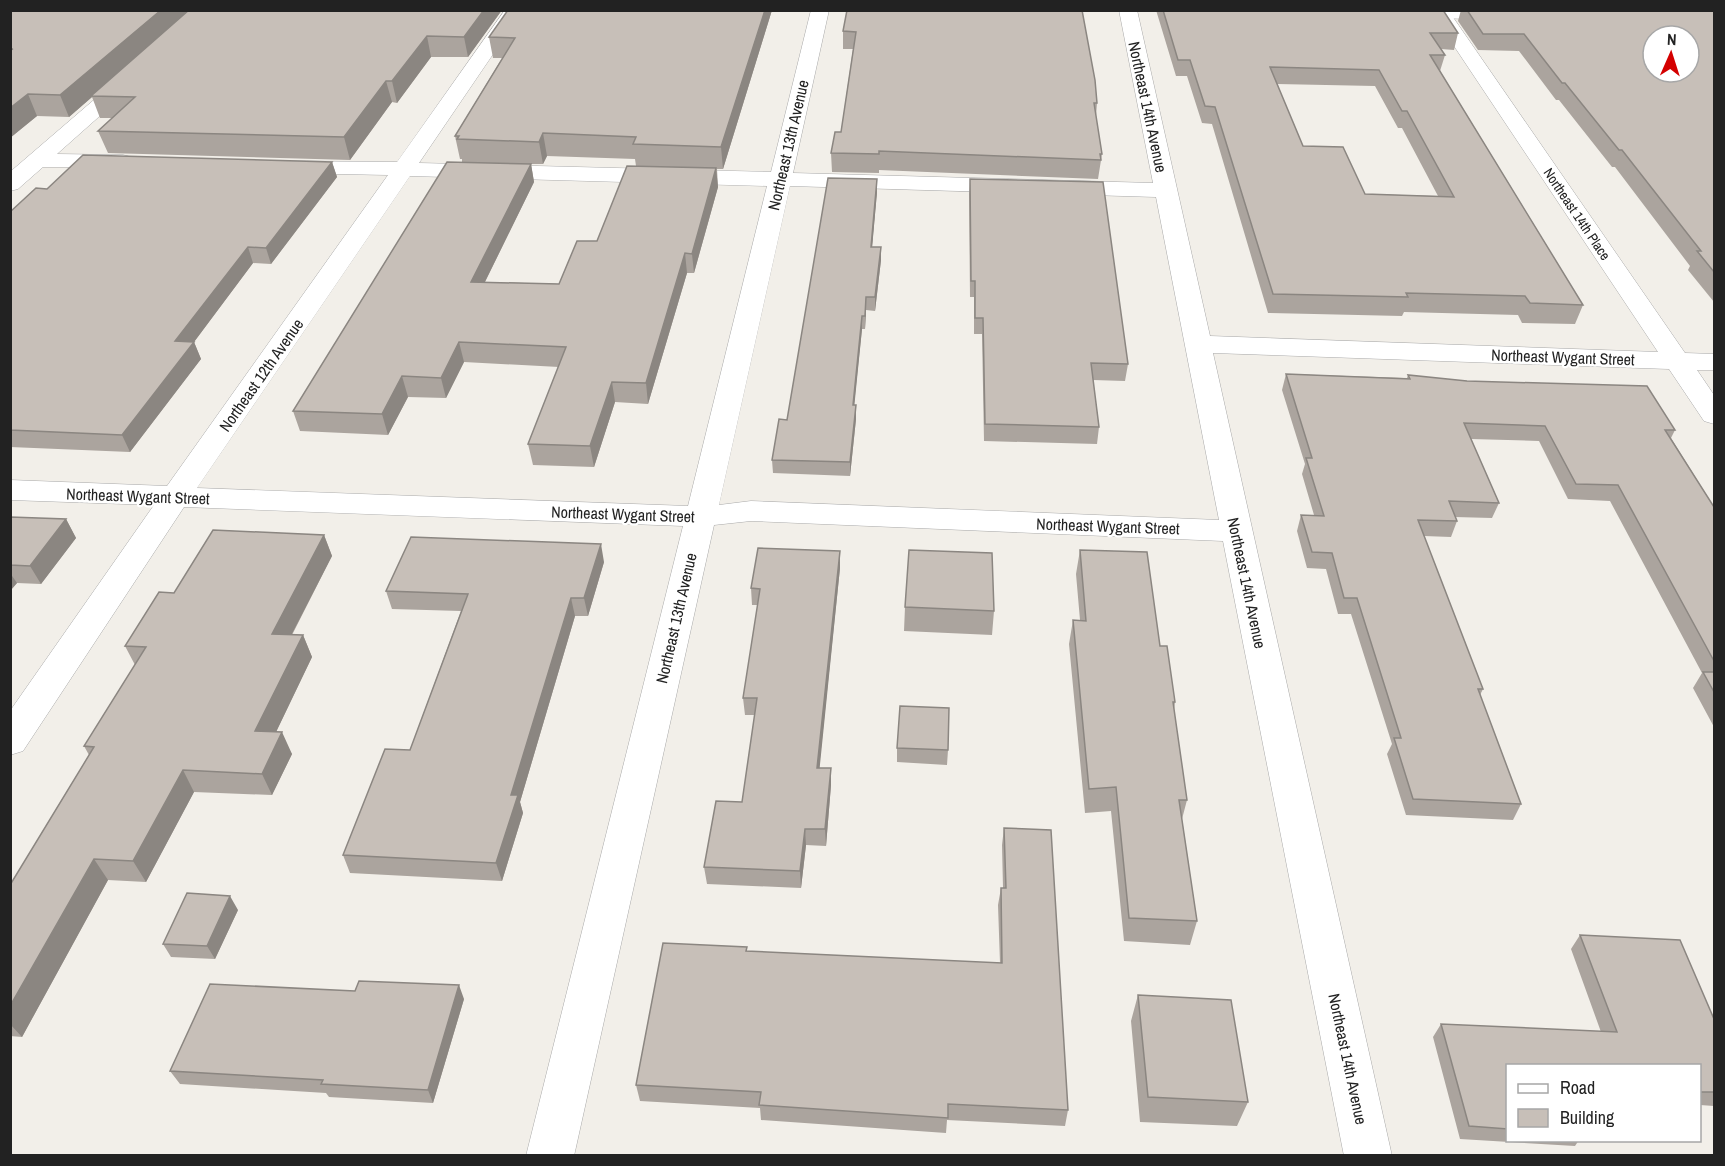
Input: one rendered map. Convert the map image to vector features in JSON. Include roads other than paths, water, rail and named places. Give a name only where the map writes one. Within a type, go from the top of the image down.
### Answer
[{"type":"street","name":"Northeast 12th Avenue","points":[[10,741],[175,497],[406,169],[514,10]]},
{"type":"street","name":"Northeast 13th Avenue","points":[[549,1155],[820,10]]},
{"type":"street","name":"Northeast 14th Avenue","points":[[1128,10],[1196,345],[1368,1155]]},
{"type":"street","points":[[1387,12],[1527,15]]},
{"type":"street","name":"Northeast 14th Place","points":[[1441,13],[1714,415]]},
{"type":"street","points":[[10,184],[144,66]]},
{"type":"street","points":[[38,160],[144,163]]},
{"type":"street","points":[[263,165],[1166,190]]},
{"type":"street","name":"Northeast Wygant Street","points":[[1196,345],[1714,362]]},
{"type":"street","name":"Northeast Wygant Street","points":[[10,490],[699,517],[751,511],[1236,531]]}]
